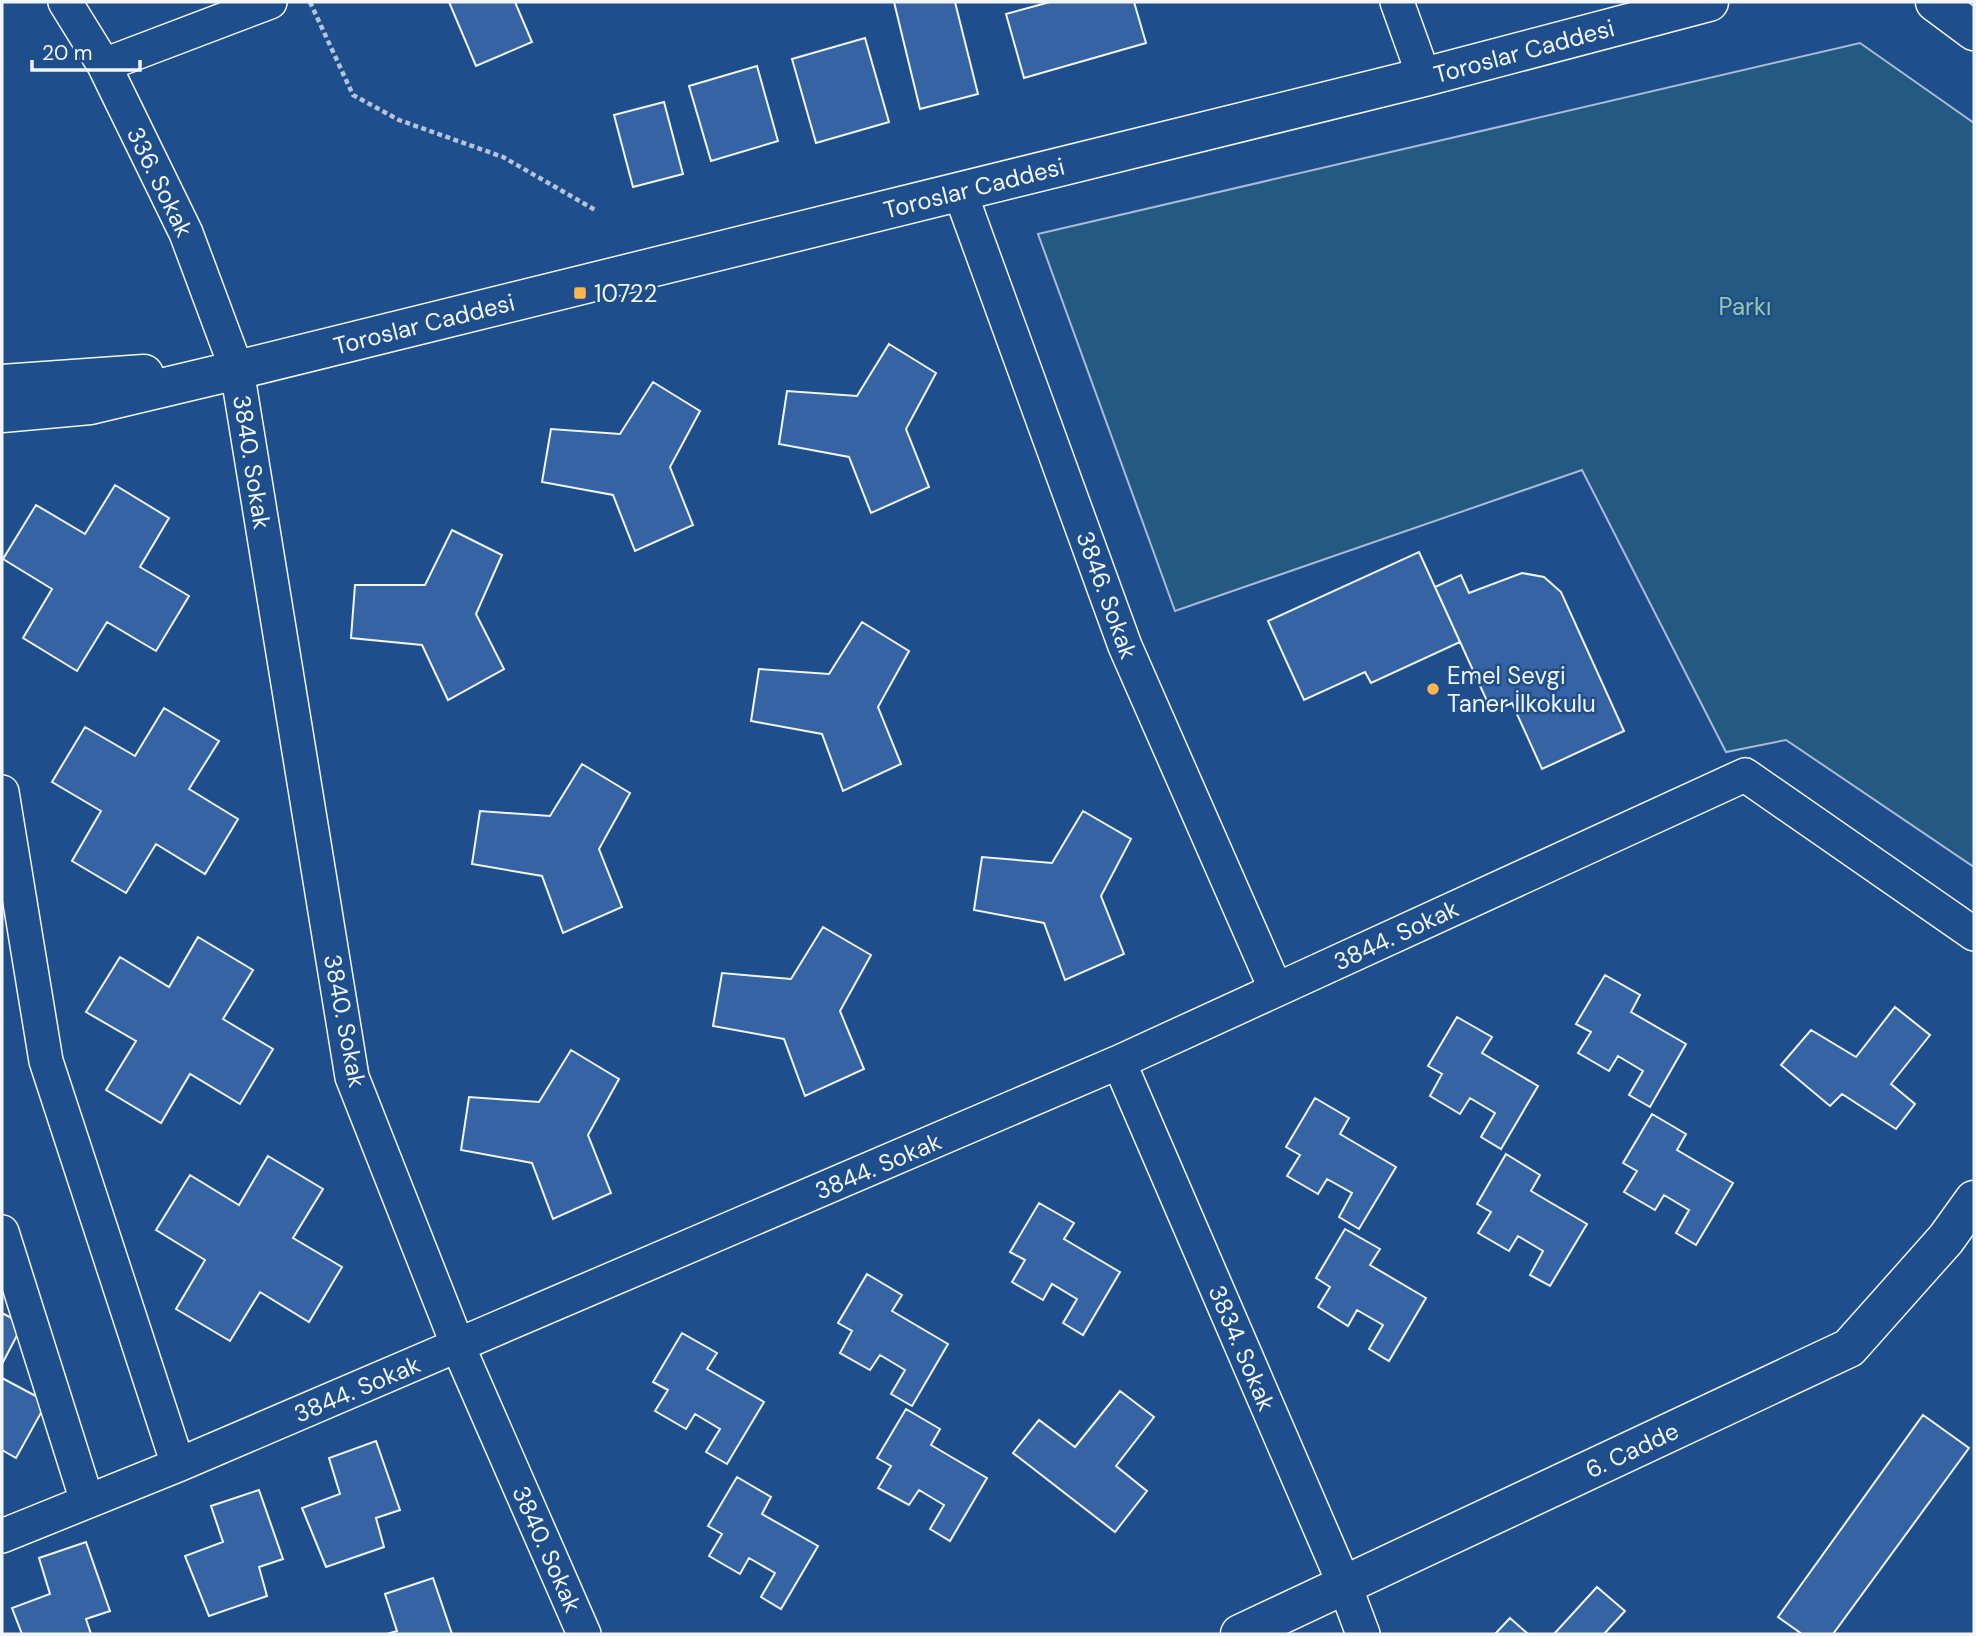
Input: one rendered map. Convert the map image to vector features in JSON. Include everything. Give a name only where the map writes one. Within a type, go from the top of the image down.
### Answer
[{"type":"main road","name":"Toroslar Caddesi","points":[[2,413],[90,405],[237,370],[1424,77],[1710,2]]},
{"type":"main road","points":[[1935,2],[1974,31]]},
{"type":"main road","name":"Toroslar Caddesi","points":[[2,384],[237,370]]},
{"type":"main road","name":"6. Cadde","points":[[1240,1634],[1849,1348],[1946,1239],[1974,1200]]},
{"type":"street","name":"336. Sokak","points":[[65,2],[104,65],[186,233],[237,370]]},
{"type":"street","points":[[104,65],[270,2]]},
{"type":"street","points":[[1397,2],[1424,77]]},
{"type":"street","name":"3846. Sokak","points":[[960,192],[1125,646],[1276,990]]},
{"type":"street","name":"3840. Sokak","points":[[237,370],[352,1077],[458,1346],[584,1634]]},
{"type":"street","name":"3844. Sokak","points":[[2,1536],[178,1465],[1119,1062],[1745,775],[1974,934]]},
{"type":"street","points":[[2,792],[46,1061],[178,1465]]},
{"type":"street","name":"3834. Sokak","points":[[1119,1062],[1363,1634]]},
{"type":"street","points":[[2,1232],[87,1501]]},
{"type":"path","points":[[310,2],[352,94],[399,120],[503,157],[597,211]]},
{"type":"green space","name":"Parkı","points":[[1860,43],[1974,123],[1974,867],[1786,740],[1726,752],[1582,470],[1175,611],[1038,234]]},
{"type":"building","points":[[449,2],[515,2],[532,42],[476,66]]},
{"type":"building","points":[[894,2],[955,2],[978,94],[920,109]]},
{"type":"building","points":[[1050,2],[1134,2],[1146,43],[1024,78],[1006,14]]},
{"type":"building","points":[[865,38],[889,122],[816,143],[792,59]]},
{"type":"building","points":[[757,66],[778,141],[711,161],[689,86]]},
{"type":"building","points":[[664,102],[683,174],[633,187],[614,115]]},
{"type":"building","points":[[889,344],[936,373],[906,429],[929,487],[871,513],[849,457],[779,444],[787,391],[857,396]]},
{"type":"building","points":[[653,382],[700,411],[670,467],[693,525],[635,551],[613,495],[542,482],[551,429],[620,434]]},
{"type":"building","points":[[115,485],[169,518],[140,567],[189,596],[156,651],[107,622],[77,671],[23,638],[52,589],[3,559],[36,505],[85,534]]},
{"type":"building","points":[[452,530],[502,555],[476,614],[504,669],[448,700],[422,645],[351,638],[355,585],[425,585]]},
{"type":"building","points":[[1419,552],[1460,642],[1371,683],[1365,672],[1304,700],[1268,621]]},
{"type":"building","points":[[1522,573],[1544,577],[1561,592],[1624,731],[1542,769],[1512,703],[1492,712],[1435,587],[1461,575],[1469,593]]},
{"type":"building","points":[[862,622],[909,651],[878,707],[901,764],[843,791],[822,734],[751,721],[759,669],[829,674]]},
{"type":"building","points":[[164,708],[219,741],[189,789],[238,819],[205,874],[156,844],[126,893],[72,861],[101,811],[52,782],[85,727],[135,756]]},
{"type":"building","points":[[582,764],[630,793],[599,849],[622,907],[563,933],[542,876],[472,864],[480,811],[550,816]]},
{"type":"building","points":[[1083,811],[1131,839],[1101,896],[1124,954],[1065,980],[1044,923],[974,910],[982,857],[1052,863]]},
{"type":"building","points":[[823,927],[871,955],[840,1011],[864,1069],[805,1096],[784,1039],[713,1026],[722,973],[791,979]]},
{"type":"building","points":[[198,937],[253,970],[223,1019],[273,1049],[240,1104],[190,1074],[161,1123],[106,1090],[136,1041],[86,1012],[120,957],[169,987]]},
{"type":"building","points":[[1605,975],[1640,995],[1631,1012],[1686,1044],[1650,1107],[1629,1095],[1643,1071],[1618,1056],[1609,1071],[1578,1053],[1591,1032],[1576,1024]]},
{"type":"building","points":[[1895,1007],[1930,1035],[1891,1084],[1915,1104],[1896,1129],[1842,1094],[1830,1106],[1781,1065],[1811,1030],[1856,1057]]},
{"type":"building","points":[[1457,1017],[1492,1037],[1482,1053],[1538,1086],[1501,1149],[1481,1137],[1495,1113],[1470,1098],[1460,1114],[1430,1096],[1442,1074],[1428,1066]]},
{"type":"building","points":[[571,1050],[619,1079],[588,1135],[611,1193],[553,1219],[532,1163],[461,1150],[469,1097],[539,1102]]},
{"type":"building","points":[[1315,1098],[1349,1118],[1340,1134],[1396,1167],[1359,1229],[1339,1217],[1352,1193],[1327,1179],[1318,1194],[1287,1176],[1300,1155],[1286,1147]]},
{"type":"building","points":[[1652,1114],[1686,1134],[1677,1150],[1733,1183],[1696,1245],[1676,1233],[1689,1210],[1664,1195],[1655,1210],[1624,1192],[1637,1171],[1623,1163]]},
{"type":"building","points":[[1506,1154],[1540,1175],[1531,1191],[1587,1224],[1550,1286],[1530,1275],[1543,1251],[1518,1236],[1509,1251],[1478,1233],[1491,1212],[1477,1204]]},
{"type":"building","points":[[268,1156],[323,1189],[293,1238],[342,1267],[309,1322],[260,1292],[230,1341],[176,1309],[205,1260],[156,1230],[190,1175],[239,1205]]},
{"type":"building","points":[[1039,1203],[1074,1223],[1064,1239],[1120,1272],[1083,1335],[1063,1323],[1077,1299],[1052,1284],[1043,1300],[1012,1282],[1025,1260],[1010,1252]]},
{"type":"building","points":[[1345,1229],[1380,1249],[1370,1265],[1426,1298],[1389,1361],[1369,1349],[1383,1325],[1357,1310],[1348,1326],[1318,1307],[1330,1287],[1316,1278]]},
{"type":"building","points":[[867,1274],[902,1295],[892,1311],[948,1344],[912,1406],[891,1394],[905,1370],[880,1355],[870,1370],[840,1353],[852,1331],[838,1323]]},
{"type":"building","points":[[2,1313],[23,1324],[2,1364]]},
{"type":"building","points":[[682,1333],[717,1353],[707,1369],[764,1402],[727,1464],[706,1452],[720,1429],[695,1414],[686,1429],[655,1411],[668,1390],[653,1382]]},
{"type":"building","points":[[2,1378],[47,1402],[16,1458],[2,1450]]},
{"type":"building","points":[[1120,1391],[1154,1417],[1116,1466],[1147,1491],[1115,1532],[1013,1453],[1039,1420],[1075,1447]]},
{"type":"building","points":[[906,1409],[940,1429],[931,1445],[987,1478],[950,1541],[930,1529],[944,1505],[919,1490],[909,1505],[878,1488],[891,1466],[877,1458]]},
{"type":"building","points":[[1923,1415],[1969,1448],[1833,1634],[1802,1634],[1778,1617]]},
{"type":"building","points":[[376,1441],[400,1510],[376,1518],[384,1547],[326,1567],[302,1508],[340,1494],[329,1458]]},
{"type":"building","points":[[737,1477],[771,1497],[762,1514],[818,1546],[781,1609],[761,1597],[775,1573],[749,1558],[740,1574],[709,1556],[722,1534],[708,1526]]},
{"type":"building","points":[[259,1490],[283,1559],[259,1567],[267,1596],[209,1616],[185,1556],[223,1542],[211,1506]]},
{"type":"building","points":[[86,1542],[110,1611],[86,1619],[91,1634],[22,1634],[12,1608],[50,1594],[39,1558]]},
{"type":"building","points":[[433,1578],[452,1634],[387,1634],[397,1631],[385,1594]]},
{"type":"building","points":[[1597,1587],[1625,1611],[1604,1634],[1554,1634]]},
{"type":"building","points":[[1510,1618],[1528,1634],[1495,1634]]},
{"type":"place","name":"10722","points":[[580,293]]},
{"type":"place","name":"Emel Sevgi Taner İlkokulu","points":[[1433,689]]}]
